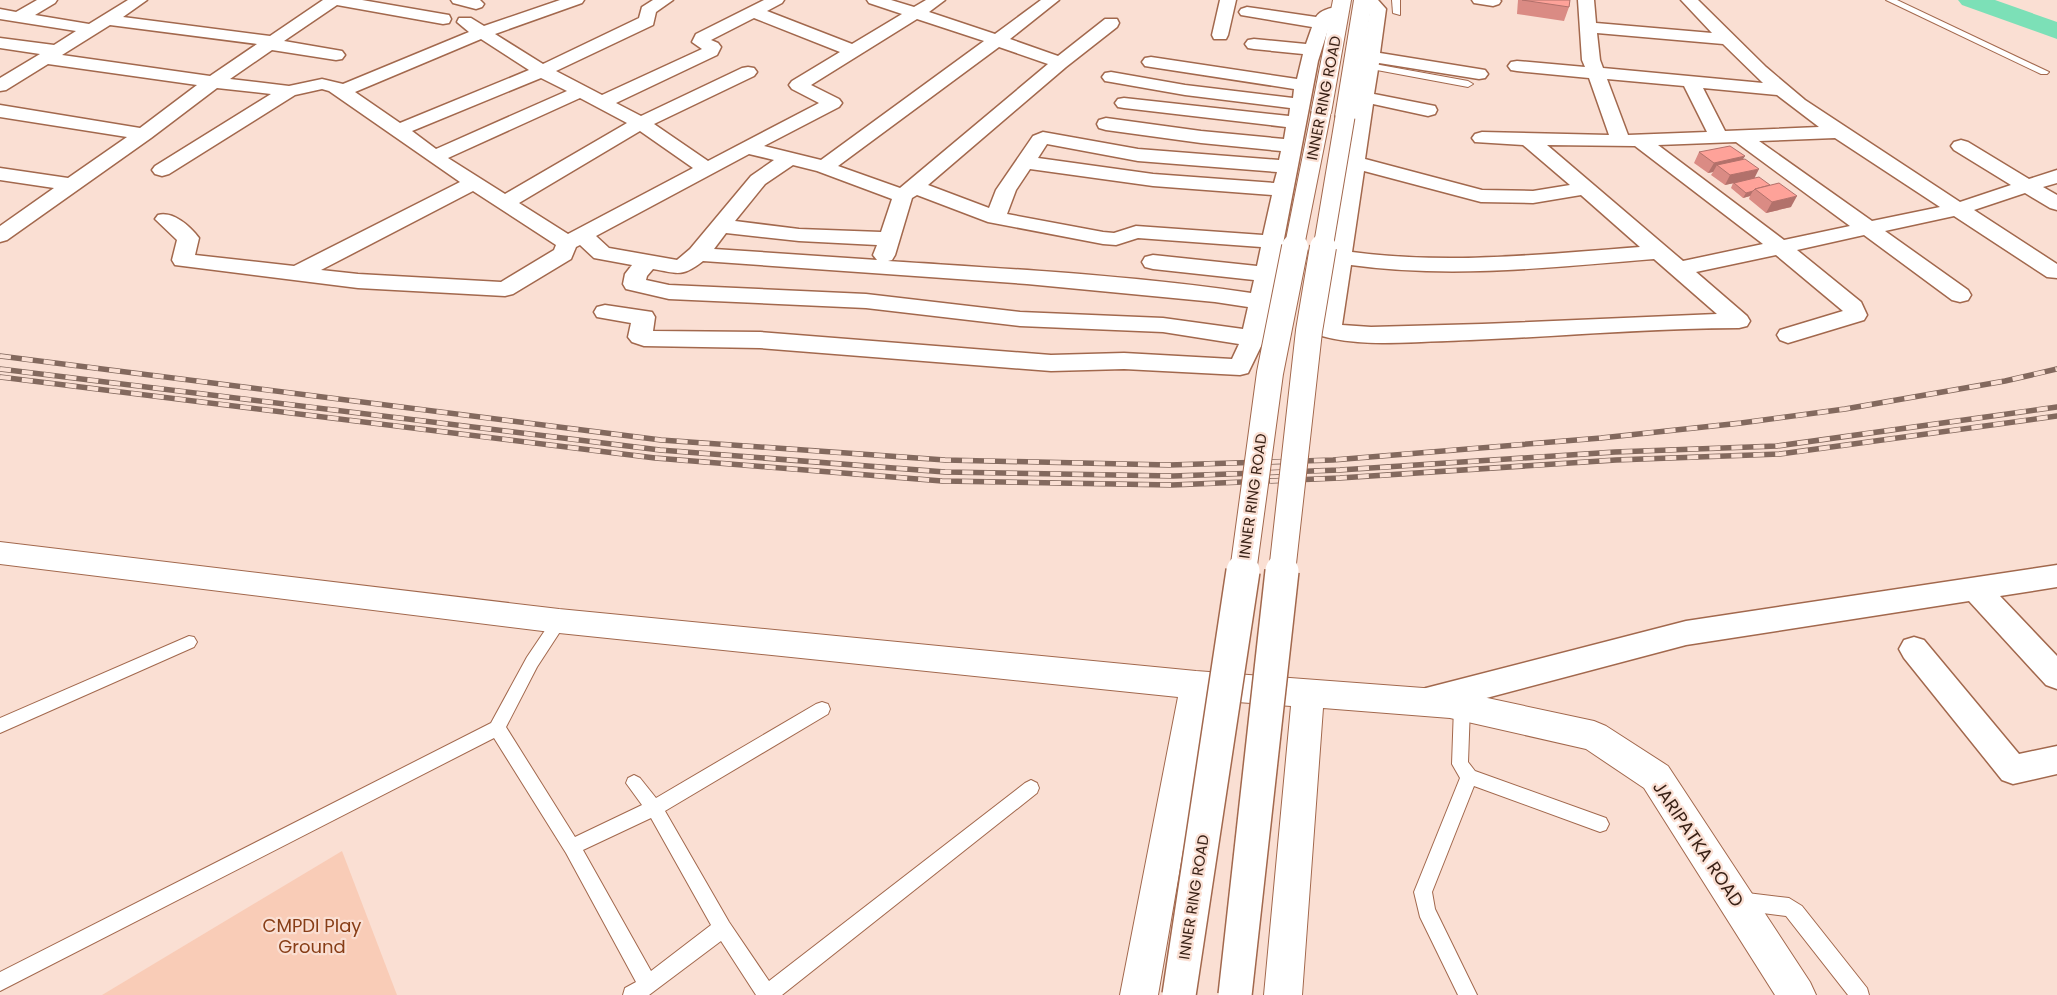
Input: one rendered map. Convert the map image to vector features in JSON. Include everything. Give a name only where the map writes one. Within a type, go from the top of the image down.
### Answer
[{"type":"main road","name":"INNER RING ROAD","points":[[1235,995],[1309,331],[1325,111],[1363,0]]},
{"type":"main road","name":"INNER RING ROAD","points":[[1179,995],[1270,373],[1325,111],[1341,6]]},
{"type":"main road","name":"JARIPATKA ROAD","points":[[0,553],[559,621],[1196,685],[1421,702],[1462,707],[1594,736],[1656,777],[1796,995]]},
{"type":"main road","points":[[1139,995],[1196,685]]},
{"type":"main road","points":[[1283,995],[1308,693]]},
{"type":"street","points":[[18,17],[49,0]]},
{"type":"street","points":[[0,86],[139,0]]},
{"type":"street","points":[[0,236],[144,134],[213,82],[334,0],[443,19]]},
{"type":"street","points":[[459,0],[476,4]]},
{"type":"street","points":[[343,91],[481,33],[576,0]]},
{"type":"street","points":[[398,130],[542,71],[646,21],[648,10],[665,0]]},
{"type":"street","points":[[602,102],[711,51],[712,47],[701,42],[702,38],[776,0]]},
{"type":"street","points":[[875,0],[1060,63]]},
{"type":"street","points":[[166,219],[188,238],[183,260],[358,281],[505,289],[563,254],[574,239],[832,104],[798,85],[937,0]]},
{"type":"street","points":[[824,167],[1051,0]]},
{"type":"street","points":[[1220,36],[1228,0]]},
{"type":"street","points":[[605,312],[644,317],[640,337],[644,338],[760,340],[1051,363],[1124,360],[1240,367],[1253,338],[1292,146],[1370,62],[1378,9],[1370,0]]},
{"type":"street","points":[[1586,0],[1591,60],[1595,73],[1630,141],[1781,248],[1853,307],[1856,315],[1788,335]]},
{"type":"street","points":[[1689,0],[1782,90],[1813,116],[2055,272]]},
{"type":"street","points":[[1304,85],[1324,17],[1341,6]]},
{"type":"street","points":[[753,12],[854,51]]},
{"type":"street","points":[[1247,12],[1322,23]]},
{"type":"street","points":[[0,14],[92,29]]},
{"type":"street","points":[[107,20],[271,43],[336,55]]},
{"type":"street","points":[[465,22],[542,71],[642,122],[707,168]]},
{"type":"street","points":[[880,268],[889,239],[909,192],[1060,63],[1111,23]]},
{"type":"street","points":[[1588,27],[1728,39]]},
{"type":"street","points":[[0,43],[50,55],[213,82],[289,91],[322,84],[343,91],[434,157],[505,203],[574,239],[602,253],[681,267],[698,254],[758,180],[790,158]]},
{"type":"street","points":[[1254,44],[1313,50]]},
{"type":"street","points":[[1151,62],[1304,85],[1325,111],[1354,162],[1330,331],[1371,335],[1739,321],[1528,139]]},
{"type":"street","points":[[1370,62],[1473,79]]},
{"type":"street","points":[[1517,66],[1782,90]]},
{"type":"street","points":[[505,203],[642,122],[748,72]]},
{"type":"street","points":[[1111,78],[1325,111]]},
{"type":"street","points":[[1690,81],[1719,137]]},
{"type":"street","points":[[162,170],[289,91]]},
{"type":"street","points":[[434,157],[582,91]]},
{"type":"street","points":[[1124,103],[1325,111],[1428,110]]},
{"type":"street","points":[[0,110],[144,134]]},
{"type":"street","points":[[1106,124],[1201,137],[1292,146]]},
{"type":"street","points":[[1482,138],[1630,141],[1839,132]]},
{"type":"street","points":[[1740,136],[1960,296]]},
{"type":"street","points":[[995,218],[1006,190],[1043,138],[1138,155],[1288,167]]},
{"type":"street","points":[[1961,146],[2057,204]]},
{"type":"street","points":[[747,148],[824,167],[995,218],[1103,238],[1116,239],[1136,232],[1273,242]]},
{"type":"street","points":[[1025,162],[1153,180],[1283,190]]},
{"type":"street","points":[[1354,162],[1482,196],[1533,197],[1584,189]]},
{"type":"street","points":[[0,174],[72,185]]},
{"type":"street","points":[[1678,269],[1868,230],[1958,209],[2057,176]]},
{"type":"street","points":[[296,274],[474,183]]},
{"type":"street","points":[[721,226],[799,235],[889,239]]},
{"type":"street","points":[[1340,257],[1377,263],[1475,264],[1658,252]]},
{"type":"street","points":[[698,254],[1036,278],[1215,295],[1261,302]]},
{"type":"street","points":[[648,261],[636,274],[634,284],[669,292],[866,300],[1020,319],[1163,325],[1253,338]]},
{"type":"street","points":[[1153,262],[1266,274]]},
{"type":"street","points":[[1421,702],[1686,633],[2057,576]]},
{"type":"street","points":[[1975,588],[2057,676]]},
{"type":"street","points":[[1914,649],[2013,770],[2057,760]]},
{"type":"lane","points":[[1396,0],[1397,14]]},
{"type":"lane","points":[[1890,0],[2044,72]]},
{"type":"lane","points":[[0,982],[497,728],[532,662],[559,621]]},
{"type":"lane","points":[[0,726],[189,642]]},
{"type":"lane","points":[[1462,707],[1460,764],[1468,777],[1600,824]]},
{"type":"lane","points":[[572,847],[654,808],[822,709]]},
{"type":"lane","points":[[497,728],[572,847],[648,985]]},
{"type":"lane","points":[[1468,777],[1423,892],[1426,911],[1468,995]]},
{"type":"lane","points":[[634,783],[654,808],[723,928],[767,995],[1031,788]]},
{"type":"lane","points":[[1736,901],[1789,907],[1796,912],[1860,995]]},
{"type":"lane","points":[[632,995],[723,928]]},
{"type":"green space","name":"CMPDI Play Ground","points":[[342,851],[397,995],[102,995]]},
{"type":"building","points":[[1522,0],[1570,0],[1569,7]]},
{"type":"building","points":[[1730,146],[1745,156],[1714,163],[1699,152]]},
{"type":"building","points":[[1745,159],[1759,169],[1730,175],[1717,165]]},
{"type":"building","points":[[1759,177],[1770,185],[1746,193],[1734,183]]},
{"type":"building","points":[[1779,183],[1797,196],[1772,202],[1755,189]]},
{"type":"waterway","points":[[1971,0],[2057,31]]},
{"type":"railway","points":[[0,356],[661,440],[945,460],[1169,465],[1333,460],[1601,438],[1741,423],[1845,409],[2005,381],[2057,369]]},
{"type":"railway","points":[[0,369],[660,450],[945,472],[1173,476],[1340,470],[1615,452],[1777,446],[2057,407]]},
{"type":"railway","points":[[0,377],[655,458],[942,481],[1172,485],[1340,478],[1616,460],[1780,454],[2057,416]]}]
